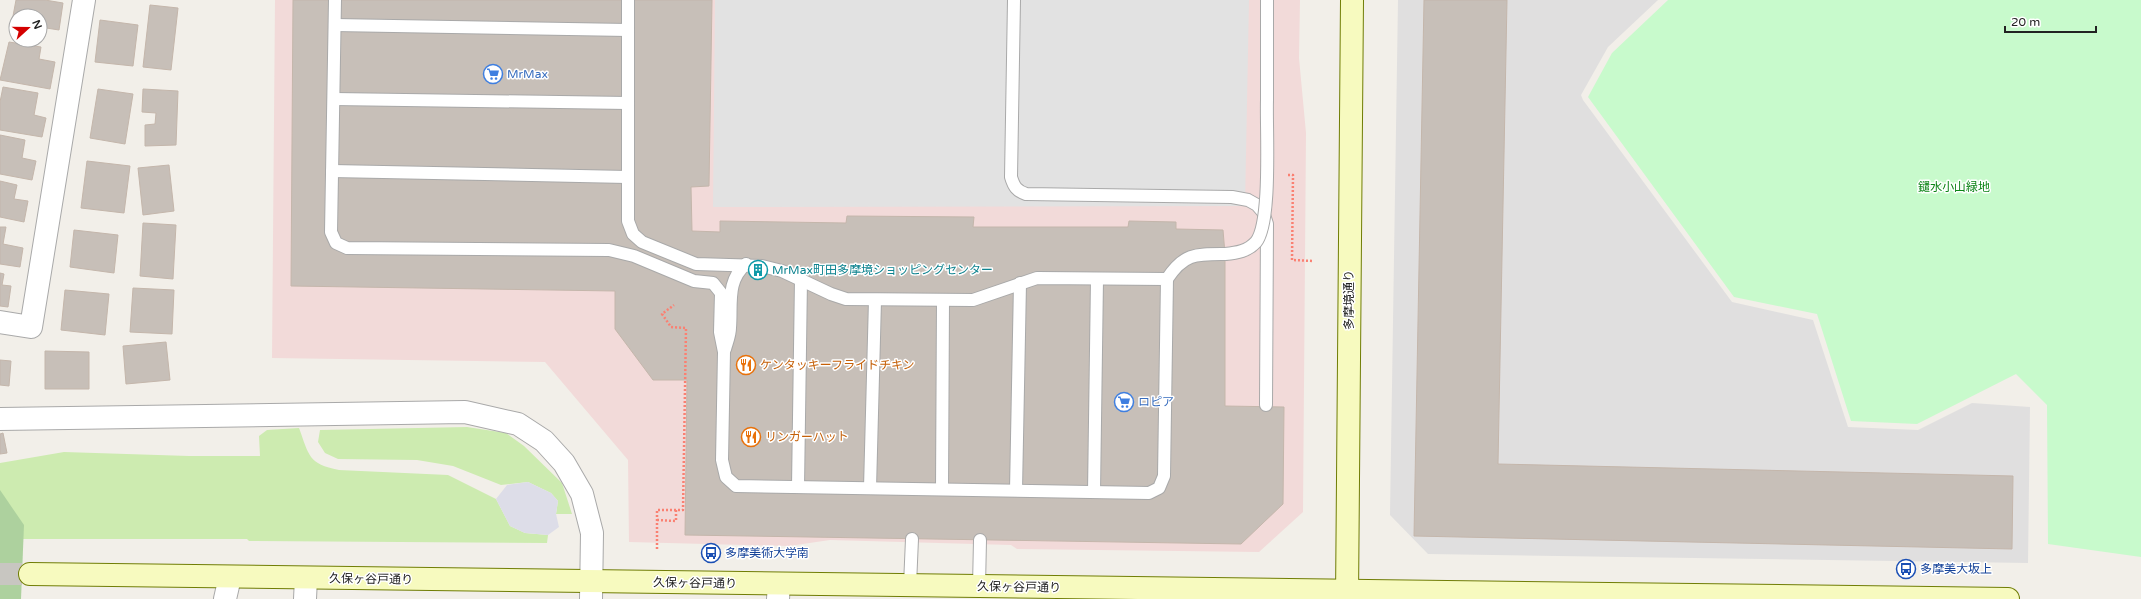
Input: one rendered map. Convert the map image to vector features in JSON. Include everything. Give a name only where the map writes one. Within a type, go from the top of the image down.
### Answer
[{"type":"street","points":[[0,322],[31,327],[84,0]]},
{"type":"street","name":"多摩境通り","points":[[1347,595],[1352,0]]},
{"type":"street","points":[[0,419],[466,412],[518,424],[544,441],[564,463],[582,494],[592,533],[591,590]]},
{"type":"street","name":"久保ヶ谷戸通り","points":[[30,574],[230,577],[305,588],[779,591],[910,585],[1347,595],[2008,599]]},
{"type":"street","points":[[225,599],[230,577]]},
{"type":"lane","points":[[335,0],[331,232],[336,243],[347,248],[609,250],[634,256],[694,281],[713,283],[721,293],[720,332],[724,352],[722,460],[726,477],[736,486],[1149,493],[1159,488],[1164,476],[1167,279],[1177,264],[1193,256],[1225,254],[1246,250],[1256,241],[1263,226],[1265,208],[1267,100],[1267,0]]},
{"type":"lane","points":[[628,0],[628,221],[633,234],[642,242],[696,264],[746,264],[782,270],[831,294],[846,299],[973,300],[1037,278],[1167,279]]},
{"type":"lane","points":[[1014,0],[1011,177],[1013,186],[1018,191],[1026,194],[1215,195],[1248,200],[1257,205],[1263,212],[1267,224],[1266,405]]},
{"type":"lane","points":[[335,25],[628,30]]},
{"type":"lane","points":[[334,100],[628,103]]},
{"type":"lane","points":[[332,171],[627,177]]},
{"type":"lane","points":[[724,352],[730,330],[731,290],[733,279],[738,270],[746,264]]},
{"type":"lane","points":[[1094,492],[1097,278]]},
{"type":"lane","points":[[798,487],[801,279]]},
{"type":"lane","points":[[1016,490],[1020,283]]},
{"type":"lane","points":[[870,488],[875,300]]},
{"type":"lane","points":[[942,489],[943,300]]},
{"type":"lane","points":[[910,585],[912,539]]},
{"type":"lane","points":[[979,586],[980,540]]},
{"type":"path","points":[[1293,175],[1292,260],[1314,261]]},
{"type":"path","points":[[657,549],[657,510],[683,510],[686,328],[671,327],[662,314],[674,305]]},
{"type":"path","points":[[658,520],[676,520],[676,510]]},
{"type":"shaded area","name":"MrMax町田多摩境ショッピングセンター","points":[[275,0],[1300,0],[1299,58],[1306,133],[1303,512],[1259,552],[1017,549],[1011,545],[830,540],[789,546],[629,542],[628,460],[545,362],[272,358]]},
{"type":"shaded area","points":[[715,0],[1249,0],[1245,206],[713,207]]},
{"type":"shaded area","points":[[1398,0],[1658,0],[1608,47],[1581,95],[1583,100],[1732,302],[1813,320],[1848,427],[1918,430],[1972,403],[2030,407],[2028,563],[1428,554],[1390,515]]},
{"type":"shaded area","points":[[528,482],[551,493],[558,501],[556,514],[559,527],[548,535],[525,533],[510,526],[496,499],[507,485]]},
{"type":"green space","name":"鑓水小山緑地","points":[[1668,0],[2141,0],[2141,557],[2048,544],[2047,405],[2016,374],[1917,424],[1851,421],[1817,314],[1734,297],[1588,97],[1612,53]]},
{"type":"green space","points":[[467,427],[506,433],[524,446],[562,483],[572,514],[556,514],[558,501],[551,493],[528,482],[501,485],[453,466],[417,460],[338,459],[325,453],[318,442],[320,430]]},
{"type":"green space","points":[[299,428],[308,452],[315,461],[321,465],[339,470],[448,475],[496,499],[510,526],[525,533],[548,535],[547,543],[249,541],[247,539],[14,539],[0,510],[0,463],[64,452],[189,456],[260,456],[259,436],[267,430]]},
{"type":"green space","points":[[0,490],[24,525],[21,599],[0,599]]},
{"type":"building","points":[[16,0],[45,0],[63,3],[59,30],[48,28],[48,8],[14,8]]},
{"type":"building","name":"MrMax町田多摩境ショッピングセンター","points":[[293,0],[712,0],[709,186],[691,187],[692,231],[720,232],[720,221],[846,223],[847,216],[974,217],[973,227],[1128,227],[1129,221],[1176,222],[1176,229],[1223,230],[1225,254],[1225,406],[1284,407],[1283,504],[1241,544],[685,535],[687,380],[653,380],[615,329],[615,291],[291,286]]},
{"type":"building","points":[[1424,0],[1507,0],[1498,464],[2013,476],[2012,549],[1414,536]]},
{"type":"building","points":[[150,5],[178,8],[171,70],[143,67]]},
{"type":"building","points":[[100,20],[138,25],[133,66],[95,62]]},
{"type":"building","points":[[8,46],[8,48],[41,48],[39,59],[55,62],[50,89],[0,80]]},
{"type":"building","points":[[3,87],[38,93],[34,115],[46,118],[42,137],[0,130],[0,102]]},
{"type":"building","points":[[98,89],[133,94],[125,144],[90,138]]},
{"type":"building","points":[[143,89],[178,91],[176,145],[145,146],[145,125],[155,124],[156,113],[142,112]]},
{"type":"building","points":[[0,135],[25,140],[22,158],[36,161],[32,180],[0,174]]},
{"type":"building","points":[[87,161],[130,166],[124,213],[81,208]]},
{"type":"building","points":[[169,165],[174,211],[143,215],[138,168]]},
{"type":"building","points":[[0,181],[17,185],[14,199],[28,201],[24,222],[0,217]]},
{"type":"building","points":[[143,223],[176,225],[173,279],[140,276]]},
{"type":"building","points":[[0,227],[6,227],[3,244],[23,248],[20,267],[0,264]]},
{"type":"building","points":[[74,230],[118,235],[114,273],[70,267]]},
{"type":"building","points":[[0,273],[4,274],[2,285],[11,286],[8,307],[0,306]]},
{"type":"building","points":[[133,288],[174,290],[172,334],[130,332]]},
{"type":"building","points":[[65,290],[109,294],[105,335],[61,330]]},
{"type":"building","points":[[166,342],[170,380],[126,384],[123,346]]},
{"type":"building","points":[[45,351],[89,352],[89,389],[45,389]]},
{"type":"building","points":[[0,360],[11,361],[9,386],[0,385]]},
{"type":"building","points":[[3,433],[7,453],[0,454],[0,434]]},
{"type":"tunnel","points":[[0,574],[30,574]]},
{"type":"place","name":"MrMax","points":[[493,74]]},
{"type":"place","name":"MrMax町田多摩境ショッピングセンター","points":[[758,270]]},
{"type":"place","name":"ケンタッキーフライドチキン","points":[[746,365]]},
{"type":"place","name":"ロピア","points":[[1124,402]]},
{"type":"place","name":"リンガーハット","points":[[751,437]]},
{"type":"place","name":"多摩美術大学南","points":[[711,553]]},
{"type":"place","name":"多摩美大坂上","points":[[1906,569]]}]
